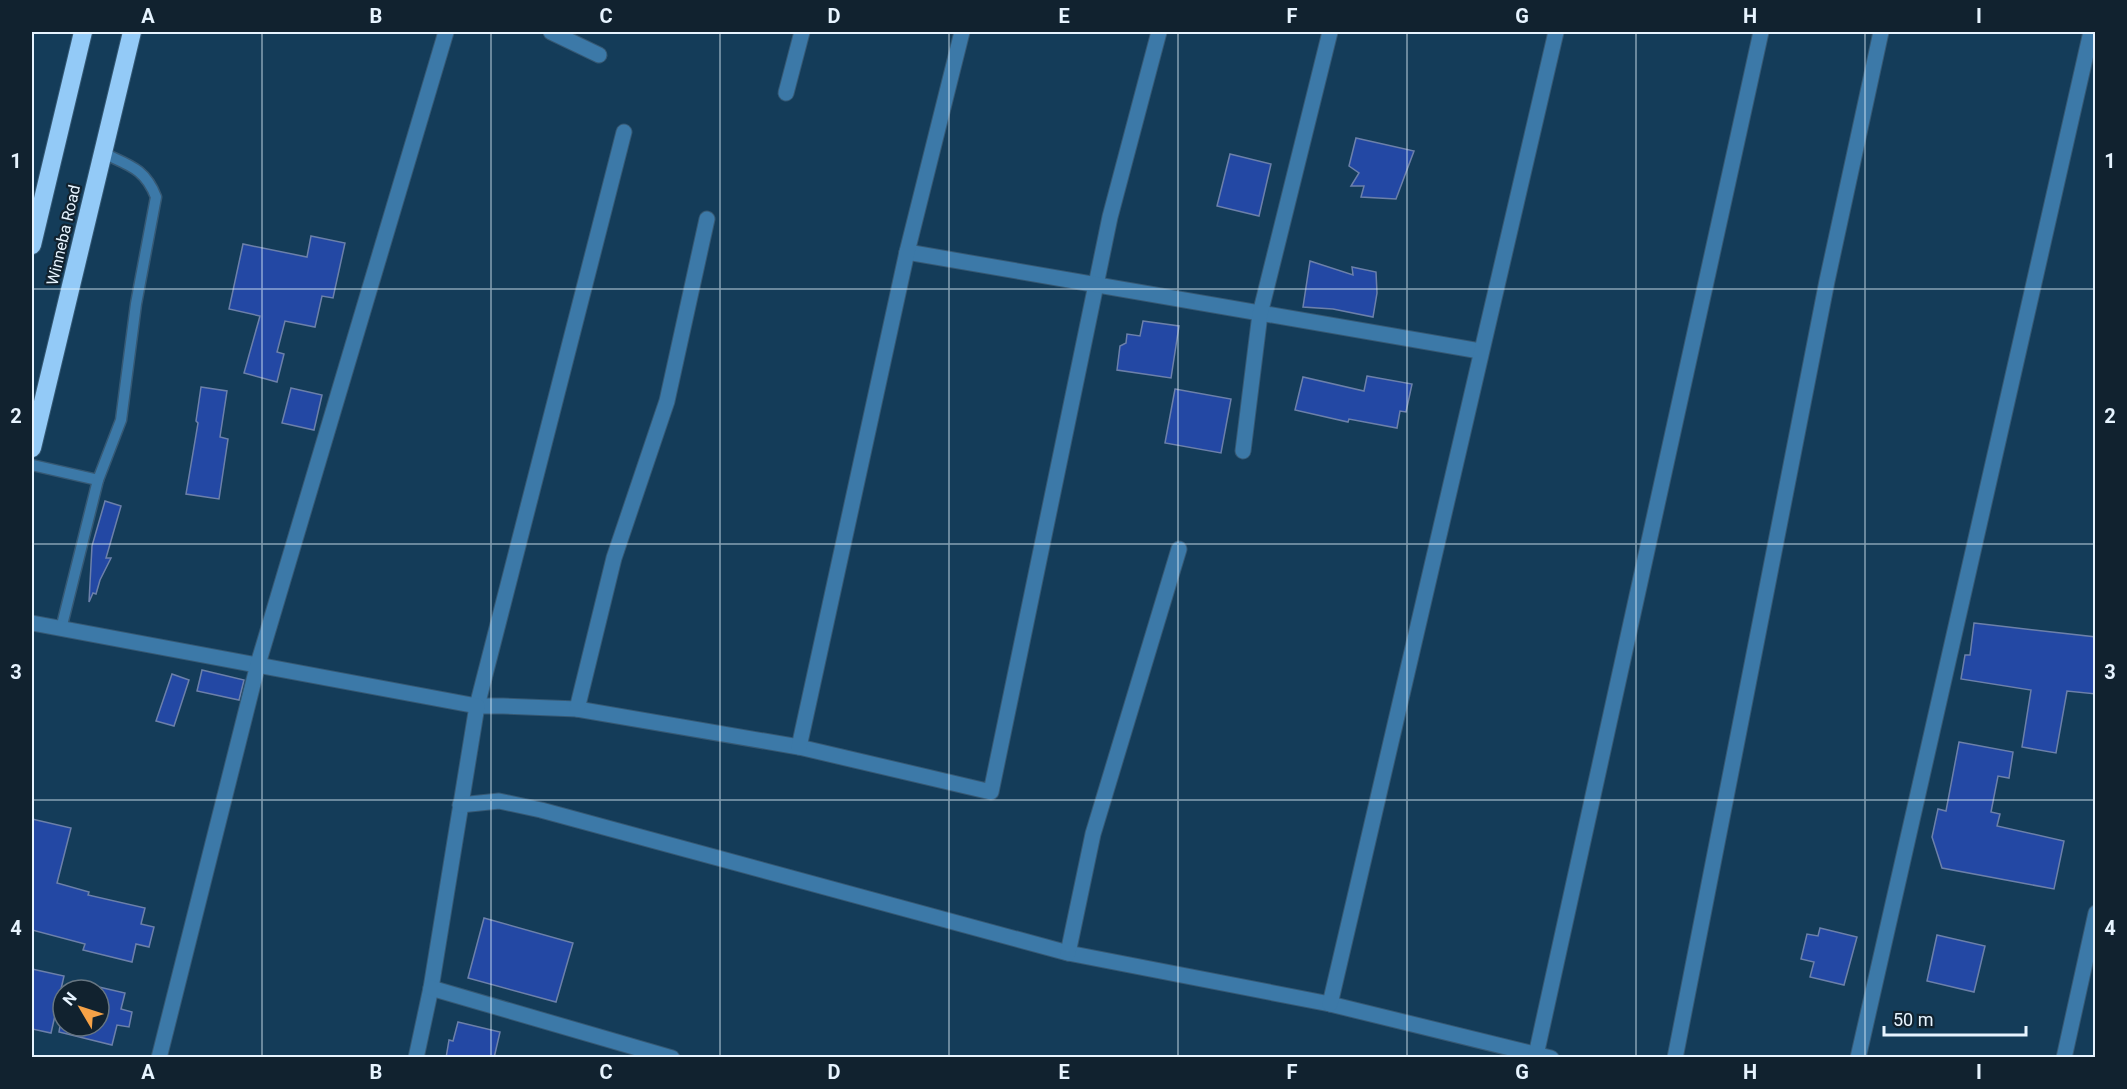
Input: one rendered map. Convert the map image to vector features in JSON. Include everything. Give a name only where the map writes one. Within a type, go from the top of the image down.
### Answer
[{"type":"highway","name":"Winneba Road","points":[[32,245],[83,32]]},
{"type":"highway","name":"Winneba Road","points":[[32,448],[132,32]]},
{"type":"street","points":[[159,1058],[258,664],[446,32]]},
{"type":"street","points":[[551,32],[599,55]]},
{"type":"street","points":[[786,93],[802,32]]},
{"type":"street","points":[[799,747],[907,252],[962,32]]},
{"type":"street","points":[[32,623],[477,706],[577,709],[799,747],[991,792],[1110,217],[1159,32]]},
{"type":"street","points":[[1243,451],[1260,314],[1330,32]]},
{"type":"street","points":[[1330,1004],[1446,510],[1479,351],[1556,32]]},
{"type":"street","points":[[1536,1055],[1761,32]]},
{"type":"street","points":[[1675,1058],[1827,281],[1881,32]]},
{"type":"street","points":[[1858,1058],[2091,32]]},
{"type":"street","points":[[416,1058],[431,988],[477,706],[624,132]]},
{"type":"street","points":[[577,709],[614,558],[666,401],[707,219]]},
{"type":"street","points":[[907,252],[1479,351]]},
{"type":"street","points":[[1068,953],[1094,834],[1179,549]]},
{"type":"street","points":[[460,805],[500,801],[541,810],[1068,953],[1330,1004],[1492,1050],[1551,1058]]},
{"type":"street","points":[[2064,1058],[2096,913]]},
{"type":"street","points":[[431,988],[672,1058]]},
{"type":"lane","points":[[60,629],[98,480],[121,420],[136,304],[156,197],[150,182],[135,168],[102,153]]},
{"type":"lane","points":[[32,465],[98,480]]},
{"type":"building","points":[[1356,138],[1414,151],[1396,199],[1361,197],[1364,186],[1351,186],[1359,173],[1349,166]]},
{"type":"building","points":[[1230,154],[1271,164],[1259,216],[1217,206]]},
{"type":"building","points":[[311,236],[345,243],[333,298],[322,296],[315,327],[285,321],[277,352],[284,354],[277,382],[244,373],[260,316],[229,309],[243,244],[307,257]]},
{"type":"building","points":[[1310,261],[1353,275],[1352,267],[1376,272],[1377,293],[1373,317],[1333,309],[1303,307]]},
{"type":"building","points":[[1143,321],[1179,326],[1171,378],[1117,370],[1120,346],[1126,343],[1127,334],[1140,336]]},
{"type":"building","points":[[1367,376],[1412,384],[1406,412],[1400,411],[1397,428],[1349,419],[1348,422],[1295,410],[1303,377],[1364,391]]},
{"type":"building","points":[[201,387],[227,391],[220,437],[228,439],[219,499],[186,494],[198,423],[196,421]]},
{"type":"building","points":[[291,388],[322,395],[314,430],[282,423]]},
{"type":"building","points":[[1175,389],[1231,399],[1221,453],[1165,443]]},
{"type":"building","points":[[105,501],[121,506],[106,558],[111,558],[96,594],[93,593],[89,602],[92,546]]},
{"type":"building","points":[[1974,623],[2096,637],[2096,694],[2067,691],[2056,753],[2022,747],[2031,690],[1961,679],[1965,655],[1970,655]]},
{"type":"building","points":[[202,670],[244,680],[239,700],[197,691]]},
{"type":"building","points":[[172,674],[189,680],[174,726],[156,721]]},
{"type":"building","points":[[1959,742],[2013,752],[2009,778],[1998,776],[1991,812],[2000,814],[1997,826],[2064,841],[2054,889],[1942,868],[1932,837],[1938,809],[1946,811]]},
{"type":"building","points":[[32,819],[71,828],[57,883],[89,892],[88,895],[145,908],[141,924],[154,927],[149,947],[136,944],[132,962],[83,950],[85,944],[32,930]]},
{"type":"building","points":[[484,918],[573,943],[556,1002],[468,978]]},
{"type":"building","points":[[1820,928],[1857,937],[1844,985],[1810,977],[1814,962],[1801,959],[1807,934],[1818,936]]},
{"type":"building","points":[[1937,935],[1985,946],[1974,992],[1927,981]]},
{"type":"building","points":[[32,969],[64,976],[64,978],[51,978],[51,1033],[32,1029]]},
{"type":"building","points":[[111,990],[125,993],[121,1009],[132,1012],[129,1027],[117,1025],[112,1045],[83,1038],[111,1038]]},
{"type":"building","points":[[458,1022],[500,1032],[494,1058],[446,1058],[449,1040],[453,1041]]}]
